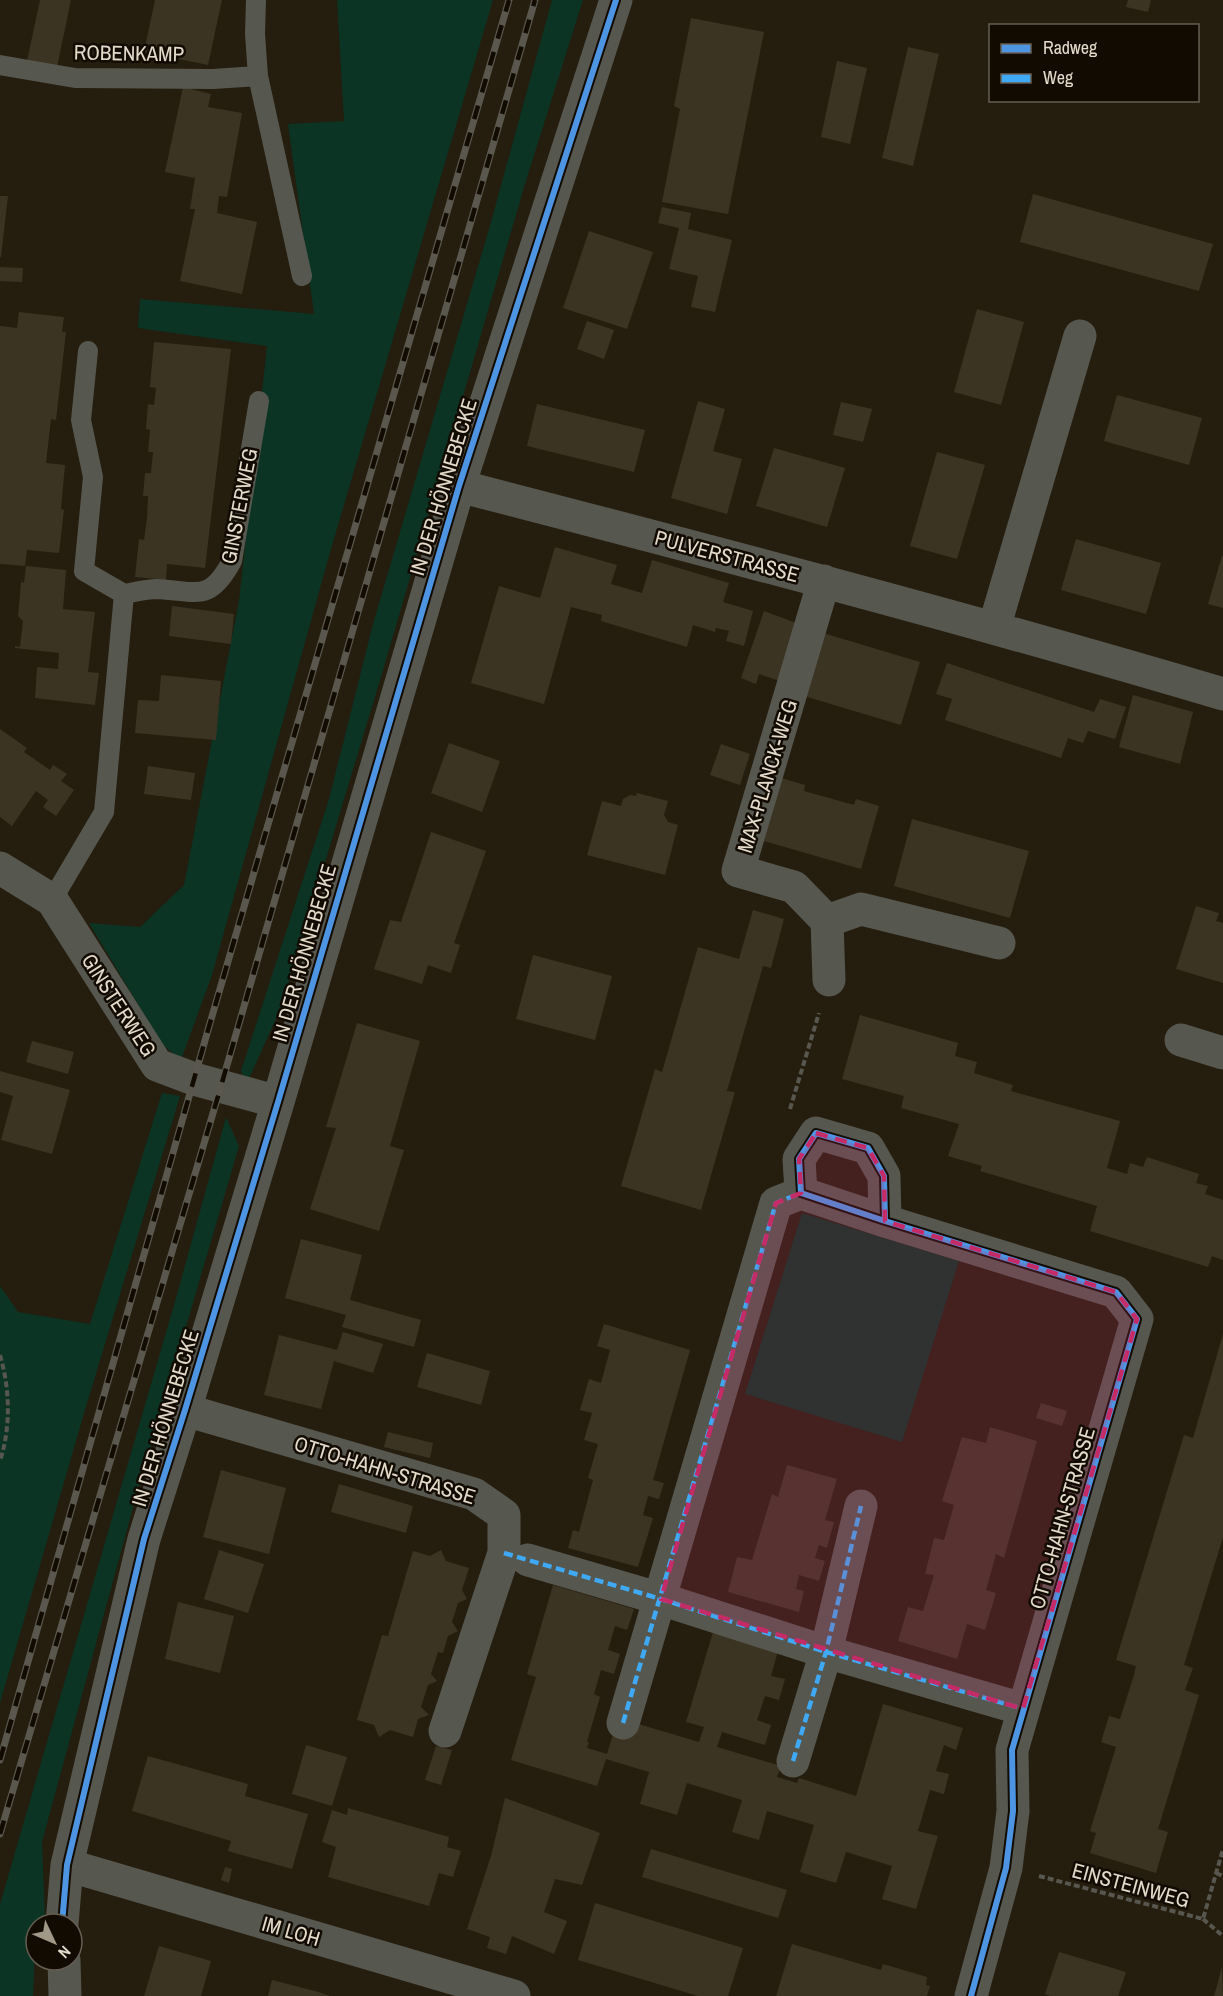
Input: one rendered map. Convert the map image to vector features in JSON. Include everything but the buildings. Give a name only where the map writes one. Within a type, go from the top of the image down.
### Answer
[{"type":"street","name":"IN DER HÖNNEBECKE","points":[[63,1912],[67,1865],[144,1539],[278,1102],[459,486],[616,0]]},
{"type":"street","points":[[994,627],[1080,336]]},
{"type":"street","name":"PULVERSTRASSE","points":[[459,486],[994,627],[1223,694]]},
{"type":"street","name":"MAX-PLANCK-WEG","points":[[824,581],[738,871],[794,886],[827,921]]},
{"type":"street","name":"GINSTERWEG","points":[[0,868],[52,900],[157,1065],[194,1079],[278,1102]]},
{"type":"street","points":[[829,980],[827,921],[861,909],[999,943]]},
{"type":"street","points":[[1181,1040],[1223,1053]]},
{"type":"street","points":[[623,1723],[776,1203],[801,1193],[799,1159],[816,1133],[868,1148],[884,1176],[885,1221]]},
{"type":"street","name":"OTTO-HAHN-STRASSE","points":[[801,1193],[1116,1292],[1137,1319],[1012,1750],[1013,1811],[1006,1868],[971,1996]]},
{"type":"street","name":"OTTO-HAHN-STRASSE","points":[[185,1410],[474,1494],[504,1515],[504,1553],[445,1731]]},
{"type":"street","points":[[794,1761],[826,1652],[861,1506]]},
{"type":"street","points":[[528,1560],[661,1599],[826,1652],[1023,1709]]},
{"type":"street","name":"IM LOH","points":[[67,1865],[514,1996]]},
{"type":"street","points":[[64,1972],[65,1996]]},
{"type":"lane","points":[[256,0],[255,34],[258,76],[302,276]]},
{"type":"lane","name":"ROBENKAMP","points":[[0,65],[75,78],[213,79],[258,76]]},
{"type":"lane","points":[[52,900],[104,812],[124,594],[84,571],[93,477],[81,420],[88,351]]},
{"type":"lane","name":"GINSTERWEG","points":[[124,594],[155,589],[199,593],[211,589],[225,574],[232,561],[259,401]]},
{"type":"path","points":[[788,1115],[829,980]]},
{"type":"path","points":[[0,1355],[5,1371],[8,1406],[0,1461]]},
{"type":"path","points":[[1203,1919],[1223,1936]]},
{"type":"highlighted area","points":[[816,1133],[868,1148],[884,1176],[885,1221],[1116,1292],[1137,1319],[1023,1709],[661,1599],[776,1203],[801,1193],[799,1159]]},
{"type":"green space","points":[[337,0],[493,0],[331,549],[212,975],[181,1060],[162,1044],[89,923],[140,927],[184,885],[239,601],[267,346],[138,328],[140,299],[314,314],[288,124],[344,121]]},
{"type":"green space","points":[[552,0],[583,0],[525,184],[381,677],[281,1008],[247,1083],[241,1071],[329,799],[373,624],[489,229]]},
{"type":"green space","points":[[162,1093],[180,1096],[85,1410],[0,1703],[0,1286],[18,1312],[90,1324]]},
{"type":"green space","points":[[226,1117],[239,1146],[134,1504],[42,1842],[45,1912],[24,1912],[24,1972],[34,1972],[33,1996],[0,1996],[0,1904],[176,1298]]},
{"type":"green space","points":[[802,1213],[959,1261],[902,1442],[745,1394]]},
{"type":"railway","points":[[0,1760],[208,1030],[509,0]]},
{"type":"railway","points":[[0,1834],[221,1086],[535,0]]},
{"type":"marked path","points":[[623,1723],[776,1203],[801,1193]]},
{"type":"marked path","points":[[793,1761],[826,1652],[861,1506]]},
{"type":"marked path","points":[[504,1553],[661,1599],[826,1652],[1023,1709]]},
{"type":"cycle path","points":[[63,1912],[67,1865],[144,1539],[278,1102],[459,486],[616,0]]},
{"type":"cycle path","points":[[885,1221],[884,1176],[868,1148],[816,1133],[799,1159],[801,1193],[885,1221],[1116,1292],[1137,1319],[1012,1750],[1013,1811],[1006,1868],[971,1996]]}]
